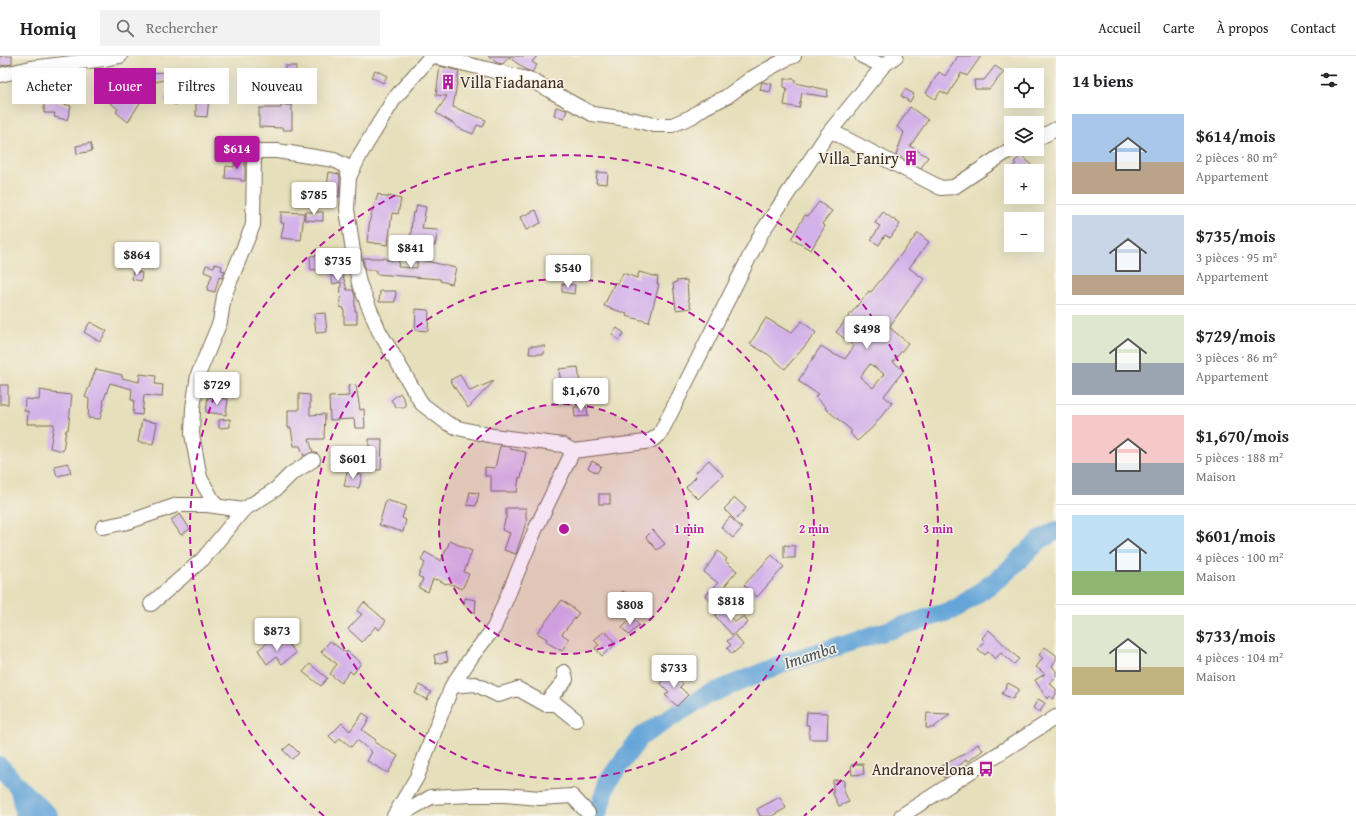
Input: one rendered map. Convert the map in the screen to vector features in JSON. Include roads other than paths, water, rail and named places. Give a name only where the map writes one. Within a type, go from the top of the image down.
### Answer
[{"type":"street","points":[[0,75],[31,68],[120,56]]},
{"type":"street","points":[[349,177],[361,153],[394,99],[432,56],[531,80],[592,114],[635,120],[654,125],[672,124],[691,117],[705,107],[726,97],[752,78],[794,56]]},
{"type":"street","points":[[862,56],[882,66]]},
{"type":"street","points":[[216,506],[200,478],[192,434],[192,408],[198,376],[220,322],[224,296],[253,224],[254,153],[277,151],[334,160],[346,166],[349,177],[347,209],[359,283],[379,331],[422,404],[447,423],[458,428],[493,436],[563,445],[573,451],[645,442],[652,440],[660,434],[762,232],[831,131],[882,66],[896,56]]},
{"type":"street","points":[[1044,135],[1056,129]]},
{"type":"street","points":[[831,131],[941,188],[954,187],[1004,154]]},
{"type":"street","points":[[394,816],[417,777],[452,686],[472,656],[494,628],[536,528],[573,451]]},
{"type":"street","points":[[151,604],[203,559],[243,510],[276,490],[291,474],[313,460]]},
{"type":"street","points":[[103,528],[128,522],[177,505],[207,505],[243,510]]},
{"type":"street","points":[[545,704],[566,679],[564,672]]},
{"type":"street","points":[[452,686],[475,684],[498,695],[518,689],[545,704],[556,704],[576,720]]},
{"type":"street","points":[[901,816],[1056,718]]},
{"type":"street","points":[[399,816],[431,797],[471,795],[505,795],[540,798],[572,796],[588,813]]},
{"type":"waterway","name":"Imamba","points":[[597,816],[608,781],[640,737],[707,695],[787,662],[956,609],[1002,576],[1041,539],[1056,531]]},
{"type":"waterway","name":"Imamba","points":[[0,766],[19,788],[25,816]]},
{"type":"waterway","name":"Imamba","points":[[19,788],[49,816]]},
{"type":"place","name":"Villa Fiadanana","points":[[448,82]]},
{"type":"place","name":"Villa_Faniry","points":[[911,158]]},
{"type":"place","name":"Andranovelona","points":[[986,769]]}]
